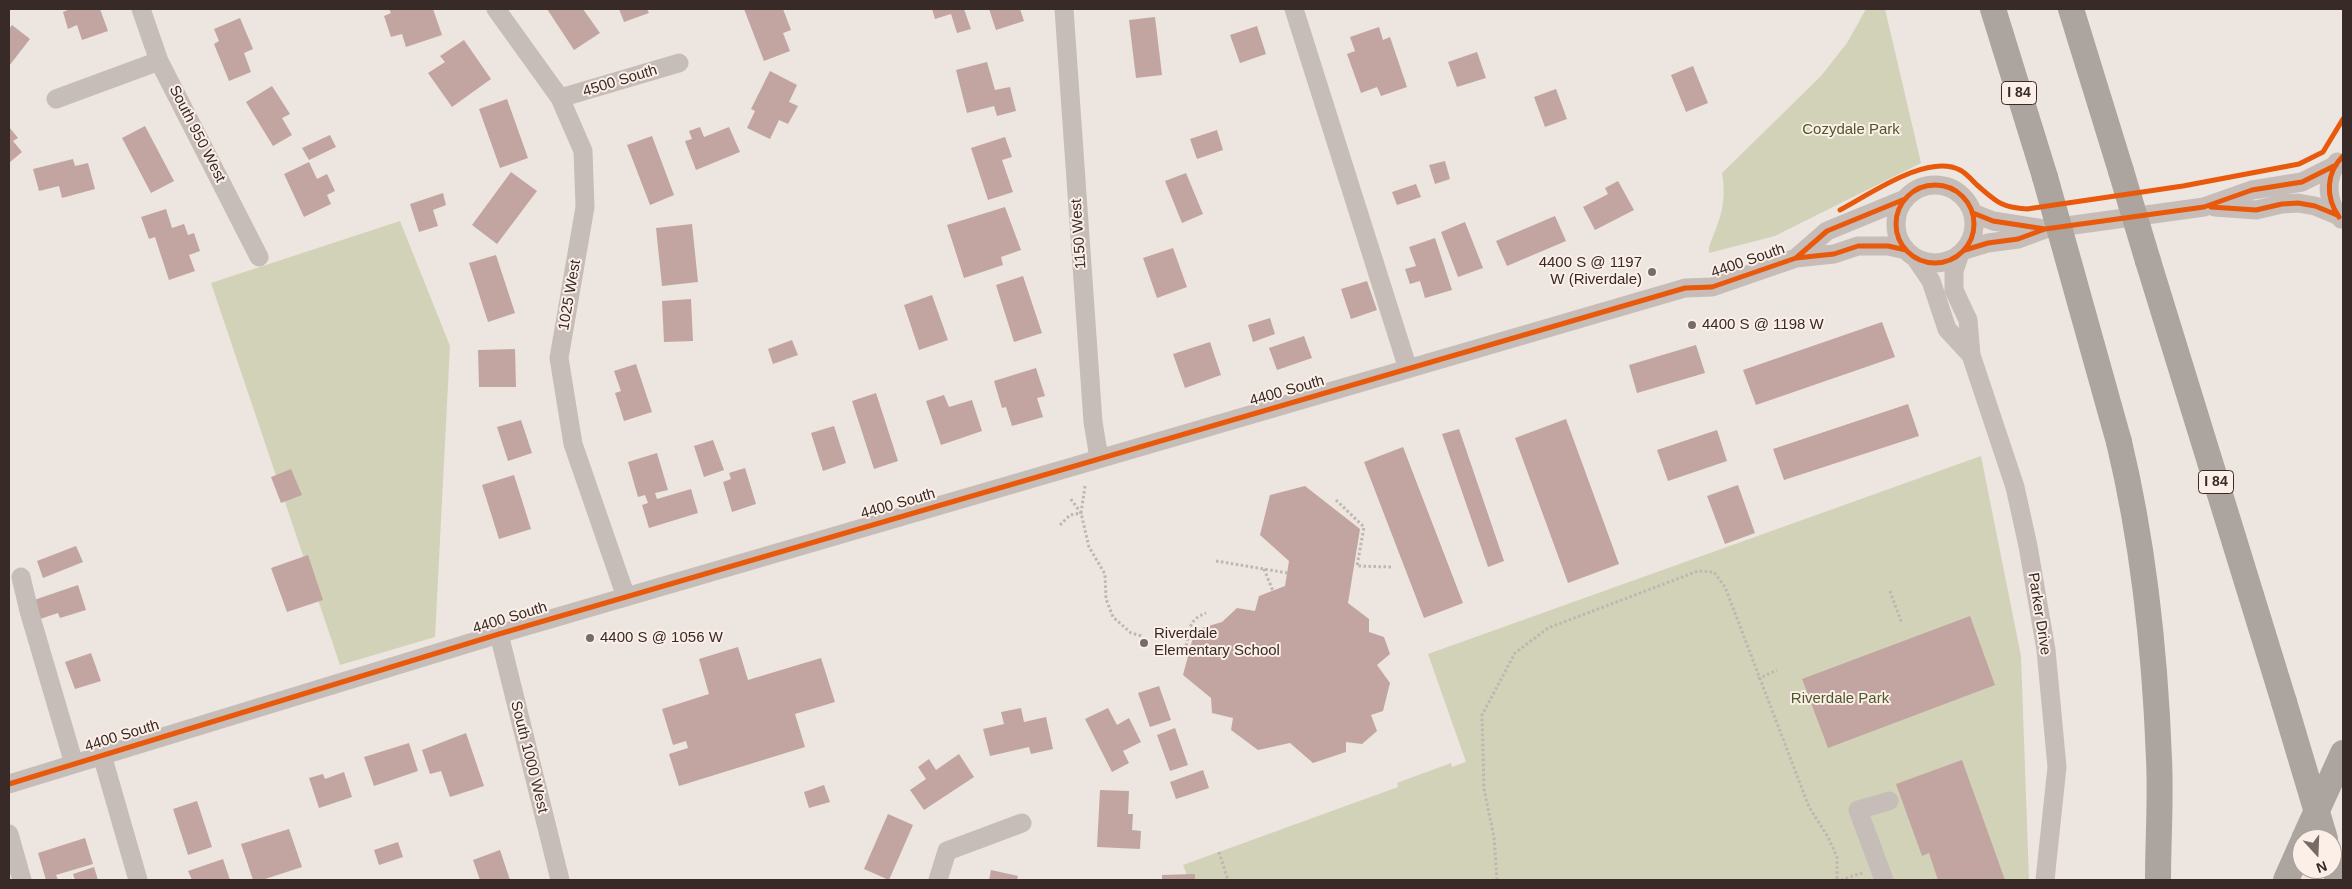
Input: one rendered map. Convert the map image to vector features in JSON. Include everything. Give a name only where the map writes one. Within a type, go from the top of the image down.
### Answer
[{"type":"highway","name":"I 84","points":[[1993,9],[2045,177],[2119,442],[2134,504],[2150,626],[2159,760],[2158,880]]},
{"type":"highway","name":"I 84","points":[[2071,9],[2322,829]]},
{"type":"highway","points":[[2309,829],[2343,753]]},
{"type":"highway","points":[[2286,880],[2292,866]]},
{"type":"street","name":"South 950 West","points":[[141,9],[159,60],[259,257]]},
{"type":"street","name":"1025 West","points":[[496,9],[560,98],[583,151],[585,207],[559,358],[573,444],[626,597]]},
{"type":"street","name":"1150 West","points":[[1064,9],[1093,422],[1099,458]]},
{"type":"street","points":[[1294,9],[1408,369]]},
{"type":"street","points":[[56,99],[159,60]]},
{"type":"street","name":"4500 South","points":[[560,98],[679,63]]},
{"type":"street","points":[[2204,207],[2252,190],[2302,182],[2339,160]]},
{"type":"street","points":[[2339,160],[2331,174],[2329,188],[2330,201],[2340,218]]},
{"type":"street","points":[[1796,258],[1827,232],[1905,199],[1923,187],[1942,185],[1960,194],[1973,212],[1993,221],[2045,229]]},
{"type":"street","points":[[1905,199],[1898,211],[1896,225],[1898,236],[1911,254]]},
{"type":"street","points":[[1796,258],[1834,254],[1858,246],[1872,244],[1888,246],[1929,263],[1940,263],[1988,243],[2018,239],[2045,229],[2204,207],[2256,210],[2282,204],[2298,203],[2316,206],[2340,218]]},
{"type":"street","points":[[1962,253],[1974,230],[1973,212]]},
{"type":"street","name":"Parker Drive","points":[[1962,253],[1955,265],[1953,284],[1958,302],[1968,320],[1970,355],[2015,487],[2028,546],[2046,650],[2057,767],[2046,880]]},
{"type":"street","name":"Parker Drive","points":[[1911,254],[1928,275],[1947,329],[1970,355]]},
{"type":"street","name":"4400 South","points":[[9,784],[499,634],[1685,288],[1712,288],[1796,258]]},
{"type":"street","points":[[21,577],[29,611],[74,764]]},
{"type":"street","name":"South 1000 West","points":[[499,634],[560,880]]},
{"type":"street","points":[[102,755],[138,880]]},
{"type":"street","points":[[1876,875],[1858,810],[1890,801]]},
{"type":"street","points":[[938,880],[947,851],[1022,822]]},
{"type":"street","points":[[9,834],[22,880]]},
{"type":"path","points":[[1085,486],[1081,513],[1089,547],[1104,574],[1106,598],[1113,617],[1131,633],[1142,636]]},
{"type":"path","points":[[1070,498],[1081,513]]},
{"type":"path","points":[[1336,500],[1364,526],[1357,566],[1391,567]]},
{"type":"path","points":[[1060,525],[1070,515],[1081,513]]},
{"type":"path","points":[[1216,561],[1288,573]]},
{"type":"path","points":[[1264,569],[1273,591]]},
{"type":"path","points":[[1497,880],[1494,836],[1484,789],[1482,715],[1515,653],[1548,628],[1698,571],[1714,572],[1724,587],[1758,679],[1809,806],[1828,837],[1837,857],[1837,880]]},
{"type":"path","points":[[1890,591],[1902,624]]},
{"type":"path","points":[[1186,646],[1191,624],[1195,617],[1206,613]]},
{"type":"path","points":[[1758,679],[1777,670]]},
{"type":"path","points":[[1219,852],[1228,880]]},
{"type":"path","points":[[1841,880],[1876,875]]},
{"type":"green space","name":"Cozydale Park","points":[[1866,9],[1885,9],[1921,163],[1775,236],[1709,253],[1709,247],[1722,211],[1724,194],[1722,173],[1821,76],[1847,43]]},
{"type":"green space","points":[[400,221],[450,346],[435,637],[340,665],[211,283]]},
{"type":"green space","name":"Riverdale Park","points":[[1981,456],[2021,656],[2029,880],[1189,880],[1183,865],[1398,787],[1397,783],[1451,763],[1452,767],[1466,762],[1428,654]]},
{"type":"building","points":[[70,9],[100,9],[108,31],[82,40],[77,25],[68,29],[63,12]]},
{"type":"building","points":[[389,9],[433,9],[442,35],[406,47],[402,34],[391,37],[384,16],[391,13]]},
{"type":"building","points":[[547,9],[583,9],[600,33],[574,50]]},
{"type":"building","points":[[619,9],[647,9],[649,13],[624,22]]},
{"type":"building","points":[[744,9],[783,9],[791,30],[783,33],[790,51],[764,61]]},
{"type":"building","points":[[932,9],[964,9],[971,29],[957,33],[951,14],[935,19]]},
{"type":"building","points":[[989,9],[1020,9],[1024,21],[996,30]]},
{"type":"building","points":[[1155,17],[1162,75],[1136,78],[1129,20]]},
{"type":"building","points":[[240,18],[253,49],[244,53],[251,72],[229,81],[214,44],[219,41],[214,29]]},
{"type":"building","points":[[12,25],[30,39],[9,66],[9,29]]},
{"type":"building","points":[[1257,26],[1266,54],[1240,63],[1230,35]]},
{"type":"building","points":[[1379,27],[1383,40],[1390,37],[1407,87],[1381,96],[1377,87],[1361,93],[1347,54],[1355,51],[1350,37]]},
{"type":"building","points":[[464,40],[491,79],[452,107],[428,73],[445,62],[440,56]]},
{"type":"building","points":[[1477,52],[1486,78],[1457,87],[1448,62]]},
{"type":"building","points":[[987,62],[995,90],[1010,87],[1016,111],[997,116],[994,106],[967,113],[956,70]]},
{"type":"building","points":[[1693,66],[1708,103],[1686,112],[1671,75]]},
{"type":"building","points":[[770,71],[797,85],[789,102],[798,106],[788,124],[779,120],[770,139],[747,128],[755,111],[751,109]]},
{"type":"building","points":[[272,86],[290,114],[282,118],[292,135],[273,146],[246,102]]},
{"type":"building","points":[[1556,89],[1567,119],[1545,127],[1534,97]]},
{"type":"building","points":[[507,99],[528,158],[500,168],[479,109]]},
{"type":"building","points":[[145,126],[174,181],[151,193],[122,138]]},
{"type":"building","points":[[9,127],[18,138],[13,141],[22,152],[9,163]]},
{"type":"building","points":[[700,127],[704,137],[729,127],[740,152],[696,170],[685,141],[692,139],[689,131]]},
{"type":"building","points":[[1217,130],[1223,150],[1197,159],[1190,139]]},
{"type":"building","points":[[330,135],[336,147],[309,160],[302,148]]},
{"type":"building","points":[[652,136],[674,195],[650,205],[627,145]]},
{"type":"building","points":[[1005,137],[1012,157],[1002,160],[1013,192],[988,200],[971,148]]},
{"type":"building","points":[[73,159],[75,166],[88,163],[95,189],[62,198],[59,186],[39,191],[33,169]]},
{"type":"building","points":[[1445,161],[1450,179],[1435,184],[1429,165]]},
{"type":"building","points":[[309,162],[317,179],[327,174],[335,191],[327,195],[331,204],[304,217],[284,174]]},
{"type":"building","points":[[511,172],[537,191],[497,244],[472,225]]},
{"type":"building","points":[[1186,173],[1203,214],[1182,223],[1165,181]]},
{"type":"building","points":[[1618,181],[1634,210],[1595,230],[1583,207],[1608,194],[1605,188]]},
{"type":"building","points":[[1416,184],[1421,197],[1397,205],[1392,192]]},
{"type":"building","points":[[443,193],[446,205],[433,210],[438,226],[419,232],[410,204]]},
{"type":"building","points":[[1005,207],[1021,250],[1001,257],[1003,265],[964,278],[947,225]]},
{"type":"building","points":[[166,209],[172,228],[184,224],[188,235],[194,233],[200,251],[189,255],[195,271],[169,280],[155,237],[149,239],[141,217]]},
{"type":"building","points":[[1555,216],[1566,241],[1507,266],[1496,241]]},
{"type":"building","points":[[1465,222],[1483,268],[1458,277],[1441,232]]},
{"type":"building","points":[[692,224],[698,282],[662,286],[656,228]]},
{"type":"building","points":[[1435,238],[1452,290],[1425,298],[1420,281],[1410,284],[1405,269],[1416,266],[1409,247]]},
{"type":"building","points":[[1173,248],[1187,287],[1157,298],[1143,258]]},
{"type":"building","points":[[496,255],[515,313],[488,322],[469,263]]},
{"type":"building","points":[[1023,276],[1042,333],[1014,342],[996,285]]},
{"type":"building","points":[[1367,281],[1377,310],[1351,319],[1341,289]]},
{"type":"building","points":[[932,295],[948,340],[919,350],[904,305]]},
{"type":"building","points":[[691,299],[693,341],[664,342],[662,301]]},
{"type":"building","points":[[1270,318],[1275,334],[1253,342],[1248,325]]},
{"type":"building","points":[[1882,322],[1895,357],[1756,405],[1743,370]]},
{"type":"building","points":[[1304,336],[1312,358],[1277,370],[1269,348]]},
{"type":"building","points":[[792,340],[798,355],[773,364],[768,349]]},
{"type":"building","points":[[1210,342],[1221,375],[1185,388],[1173,354]]},
{"type":"building","points":[[1696,345],[1705,373],[1637,393],[1629,365]]},
{"type":"building","points":[[515,349],[516,387],[479,387],[478,350]]},
{"type":"building","points":[[636,364],[652,412],[624,421],[615,393],[621,391],[614,371]]},
{"type":"building","points":[[1036,368],[1045,396],[1037,398],[1043,417],[1012,426],[1006,407],[1002,408],[994,381]]},
{"type":"building","points":[[876,393],[898,461],[874,469],[852,401]]},
{"type":"building","points":[[944,395],[949,407],[972,400],[982,431],[941,445],[926,401]]},
{"type":"building","points":[[1908,404],[1919,436],[1784,480],[1773,449]]},
{"type":"building","points":[[1566,419],[1619,564],[1568,583],[1515,438]]},
{"type":"building","points":[[521,420],[532,453],[508,461],[497,427]]},
{"type":"building","points":[[834,426],[846,463],[823,471],[811,433]]},
{"type":"building","points":[[1459,429],[1504,561],[1488,567],[1442,434]]},
{"type":"building","points":[[1717,430],[1727,461],[1668,481],[1657,450]]},
{"type":"building","points":[[713,440],[724,470],[704,477],[694,446]]},
{"type":"building","points":[[1403,447],[1463,603],[1424,618],[1364,462]]},
{"type":"building","points":[[657,453],[668,490],[655,493],[657,499],[691,489],[698,513],[649,528],[642,505],[648,503],[645,495],[638,497],[628,462]]},
{"type":"building","points":[[745,468],[756,504],[732,512],[723,482],[731,479],[729,473]]},
{"type":"building","points":[[291,469],[302,495],[281,503],[271,477]]},
{"type":"building","points":[[514,475],[531,529],[499,539],[482,485]]},
{"type":"building","points":[[1738,485],[1755,533],[1725,544],[1707,496]]},
{"type":"building","points":[[1305,486],[1360,529],[1348,603],[1369,619],[1369,632],[1384,637],[1390,654],[1377,665],[1390,683],[1383,711],[1371,715],[1377,731],[1362,744],[1346,742],[1346,752],[1313,763],[1290,743],[1258,750],[1231,730],[1233,718],[1212,713],[1211,698],[1183,675],[1195,630],[1222,622],[1237,608],[1255,611],[1259,596],[1285,586],[1289,561],[1260,535],[1270,495]]},
{"type":"building","points":[[76,546],[83,562],[43,578],[37,561]]},
{"type":"building","points":[[308,555],[323,600],[287,612],[271,568]]},
{"type":"building","points":[[78,585],[86,610],[60,618],[58,613],[40,619],[34,600]]},
{"type":"building","points":[[1970,616],[1995,685],[1828,748],[1802,679]]},
{"type":"building","points":[[738,647],[748,680],[821,658],[835,702],[795,714],[805,747],[679,786],[669,754],[688,748],[686,741],[673,745],[662,709],[709,694],[699,659]]},
{"type":"building","points":[[91,653],[101,681],[75,689],[65,662]]},
{"type":"building","points":[[1159,686],[1171,720],[1150,727],[1138,693]]},
{"type":"building","points":[[1021,708],[1024,722],[1046,717],[1053,749],[1031,754],[1029,747],[990,756],[983,729],[1004,724],[1001,712]]},
{"type":"building","points":[[1108,708],[1117,725],[1129,718],[1141,742],[1123,751],[1129,763],[1112,772],[1085,719]]},
{"type":"building","points":[[1175,728],[1188,765],[1170,771],[1157,735]]},
{"type":"building","points":[[466,733],[484,786],[450,797],[441,771],[430,774],[422,750]]},
{"type":"building","points":[[409,743],[418,771],[374,786],[364,757]]},
{"type":"building","points":[[959,754],[974,777],[924,810],[910,790],[926,779],[918,767],[929,759],[936,770]]},
{"type":"building","points":[[1962,760],[2005,880],[1938,880],[1929,853],[1922,856],[1896,784]]},
{"type":"building","points":[[1203,770],[1209,788],[1176,799],[1170,782]]},
{"type":"building","points":[[344,772],[352,797],[319,808],[309,778],[323,774],[325,779]]},
{"type":"building","points":[[824,785],[830,802],[809,808],[804,792]]},
{"type":"building","points":[[1100,790],[1129,791],[1128,814],[1133,814],[1132,830],[1141,831],[1140,849],[1097,847]]},
{"type":"building","points":[[197,801],[212,847],[188,855],[173,809]]},
{"type":"building","points":[[888,814],[913,825],[889,880],[864,869]]},
{"type":"building","points":[[289,829],[302,867],[262,880],[253,880],[241,844]]},
{"type":"building","points":[[85,838],[93,864],[56,875],[58,880],[46,880],[38,853]]},
{"type":"building","points":[[398,842],[403,857],[379,865],[374,850]]},
{"type":"building","points":[[500,850],[510,880],[480,880],[473,860]]},
{"type":"building","points":[[223,859],[230,880],[192,880],[188,871]]},
{"type":"building","points":[[94,867],[98,880],[75,880],[73,874]]},
{"type":"building","points":[[991,870],[1018,876],[1017,880],[989,880]]},
{"type":"building","points":[[1195,874],[1195,880],[1162,880],[1162,875]]},
{"type":"cycle path","points":[[1840,210],[1898,178],[1931,167],[1947,166],[1960,170],[1999,203],[2027,209],[2183,186],[2299,164],[2323,152],[2343,119]]},
{"type":"cycle path","points":[[2339,217],[2331,201],[2329,185],[2333,170],[2343,156]]},
{"type":"cycle path","points":[[1965,250],[1988,243],[2018,239],[2045,229],[2204,207],[2252,190],[2302,182],[2336,165]]},
{"type":"cycle path","points":[[1927,185],[1943,185],[1957,191],[1968,202],[1974,216],[1974,224],[1974,232],[1968,246],[1957,257],[1943,263],[1927,263],[1913,257],[1902,246],[1896,232],[1896,216],[1902,202],[1913,191],[1927,185]]},
{"type":"cycle path","points":[[1796,258],[1827,231],[1905,199]]},
{"type":"cycle path","points":[[2211,207],[2256,210],[2282,204],[2298,203],[2315,206],[2337,215]]},
{"type":"cycle path","points":[[1973,213],[1993,221],[2045,229]]},
{"type":"cycle path","points":[[9,784],[499,634],[1685,288],[1712,287],[1796,258],[1834,254],[1858,246],[1888,246],[1906,250]]},
{"type":"place","name":"4400 S @ 1197 W (Riverdale)","points":[[1652,272]]},
{"type":"place","name":"4400 S @ 1198 W","points":[[1692,325]]},
{"type":"place","name":"4400 S @ 1056 W","points":[[590,638]]},
{"type":"place","name":"Riverdale Elementary School","points":[[1144,643]]}]
